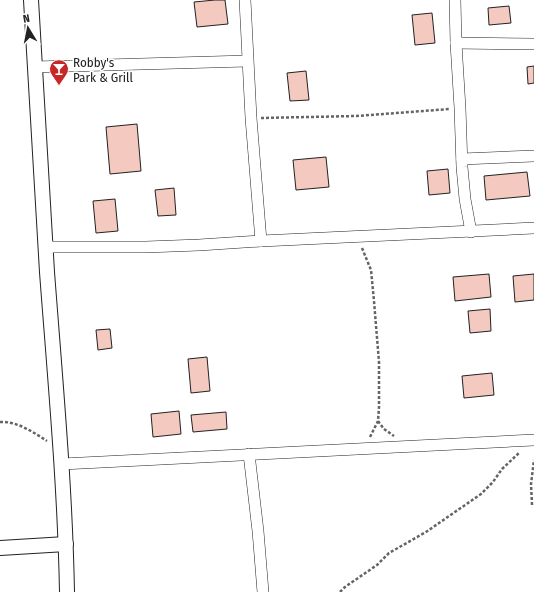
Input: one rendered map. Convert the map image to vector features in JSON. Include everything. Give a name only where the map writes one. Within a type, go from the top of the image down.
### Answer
[{"type":"street","points":[[32,0],[46,247],[61,457],[67,592]]},
{"type":"street","points":[[245,0],[247,61],[261,241]]},
{"type":"street","points":[[454,0],[465,199],[472,232]]},
{"type":"street","points":[[456,44],[534,44]]},
{"type":"street","points":[[35,67],[247,61]]},
{"type":"street","points":[[462,159],[534,156]]},
{"type":"street","points":[[46,247],[146,247],[534,228]]},
{"type":"street","points":[[61,457],[249,454],[534,440]]},
{"type":"street","points":[[249,454],[263,592]]},
{"type":"street","points":[[0,548],[66,544]]},
{"type":"path","points":[[251,118],[356,116],[460,108]]},
{"type":"path","points":[[356,237],[366,256],[371,270],[378,355],[379,400],[378,421],[375,430],[358,449]]},
{"type":"path","points":[[0,422],[16,424],[28,430],[61,457]]},
{"type":"path","points":[[340,592],[389,553],[426,532],[481,494],[493,482],[502,469],[534,440]]},
{"type":"path","points":[[532,506],[531,484],[534,460]]},
{"type":"building","points":[[225,0],[228,24],[197,27],[194,2]]},
{"type":"building","points":[[509,6],[511,23],[489,25],[488,8]]},
{"type":"building","points":[[432,13],[435,43],[415,45],[412,15]]},
{"type":"building","points":[[534,66],[534,83],[528,84],[527,67]]},
{"type":"building","points":[[306,71],[309,100],[290,101],[287,73]]},
{"type":"building","points":[[137,124],[141,171],[110,174],[106,127]]},
{"type":"building","points":[[326,157],[329,187],[296,190],[293,160]]},
{"type":"building","points":[[448,169],[450,193],[429,195],[427,171]]},
{"type":"building","points":[[527,172],[530,196],[486,200],[484,176]]},
{"type":"building","points":[[174,188],[176,215],[158,216],[155,190]]},
{"type":"building","points":[[115,199],[118,231],[96,233],[93,201]]},
{"type":"building","points":[[489,274],[491,297],[455,301],[453,277]]},
{"type":"building","points":[[534,274],[534,300],[515,302],[513,276]]},
{"type":"building","points":[[490,309],[491,331],[470,333],[468,311]]},
{"type":"building","points":[[110,329],[112,348],[98,350],[96,330]]},
{"type":"building","points":[[207,357],[210,391],[191,393],[188,359]]},
{"type":"building","points":[[492,373],[494,395],[464,398],[462,376]]},
{"type":"building","points":[[179,411],[181,434],[153,437],[151,414]]},
{"type":"building","points":[[226,412],[227,429],[193,432],[191,415]]},
{"type":"place","name":"Robby's Park & Grill","points":[[59,86]]}]
